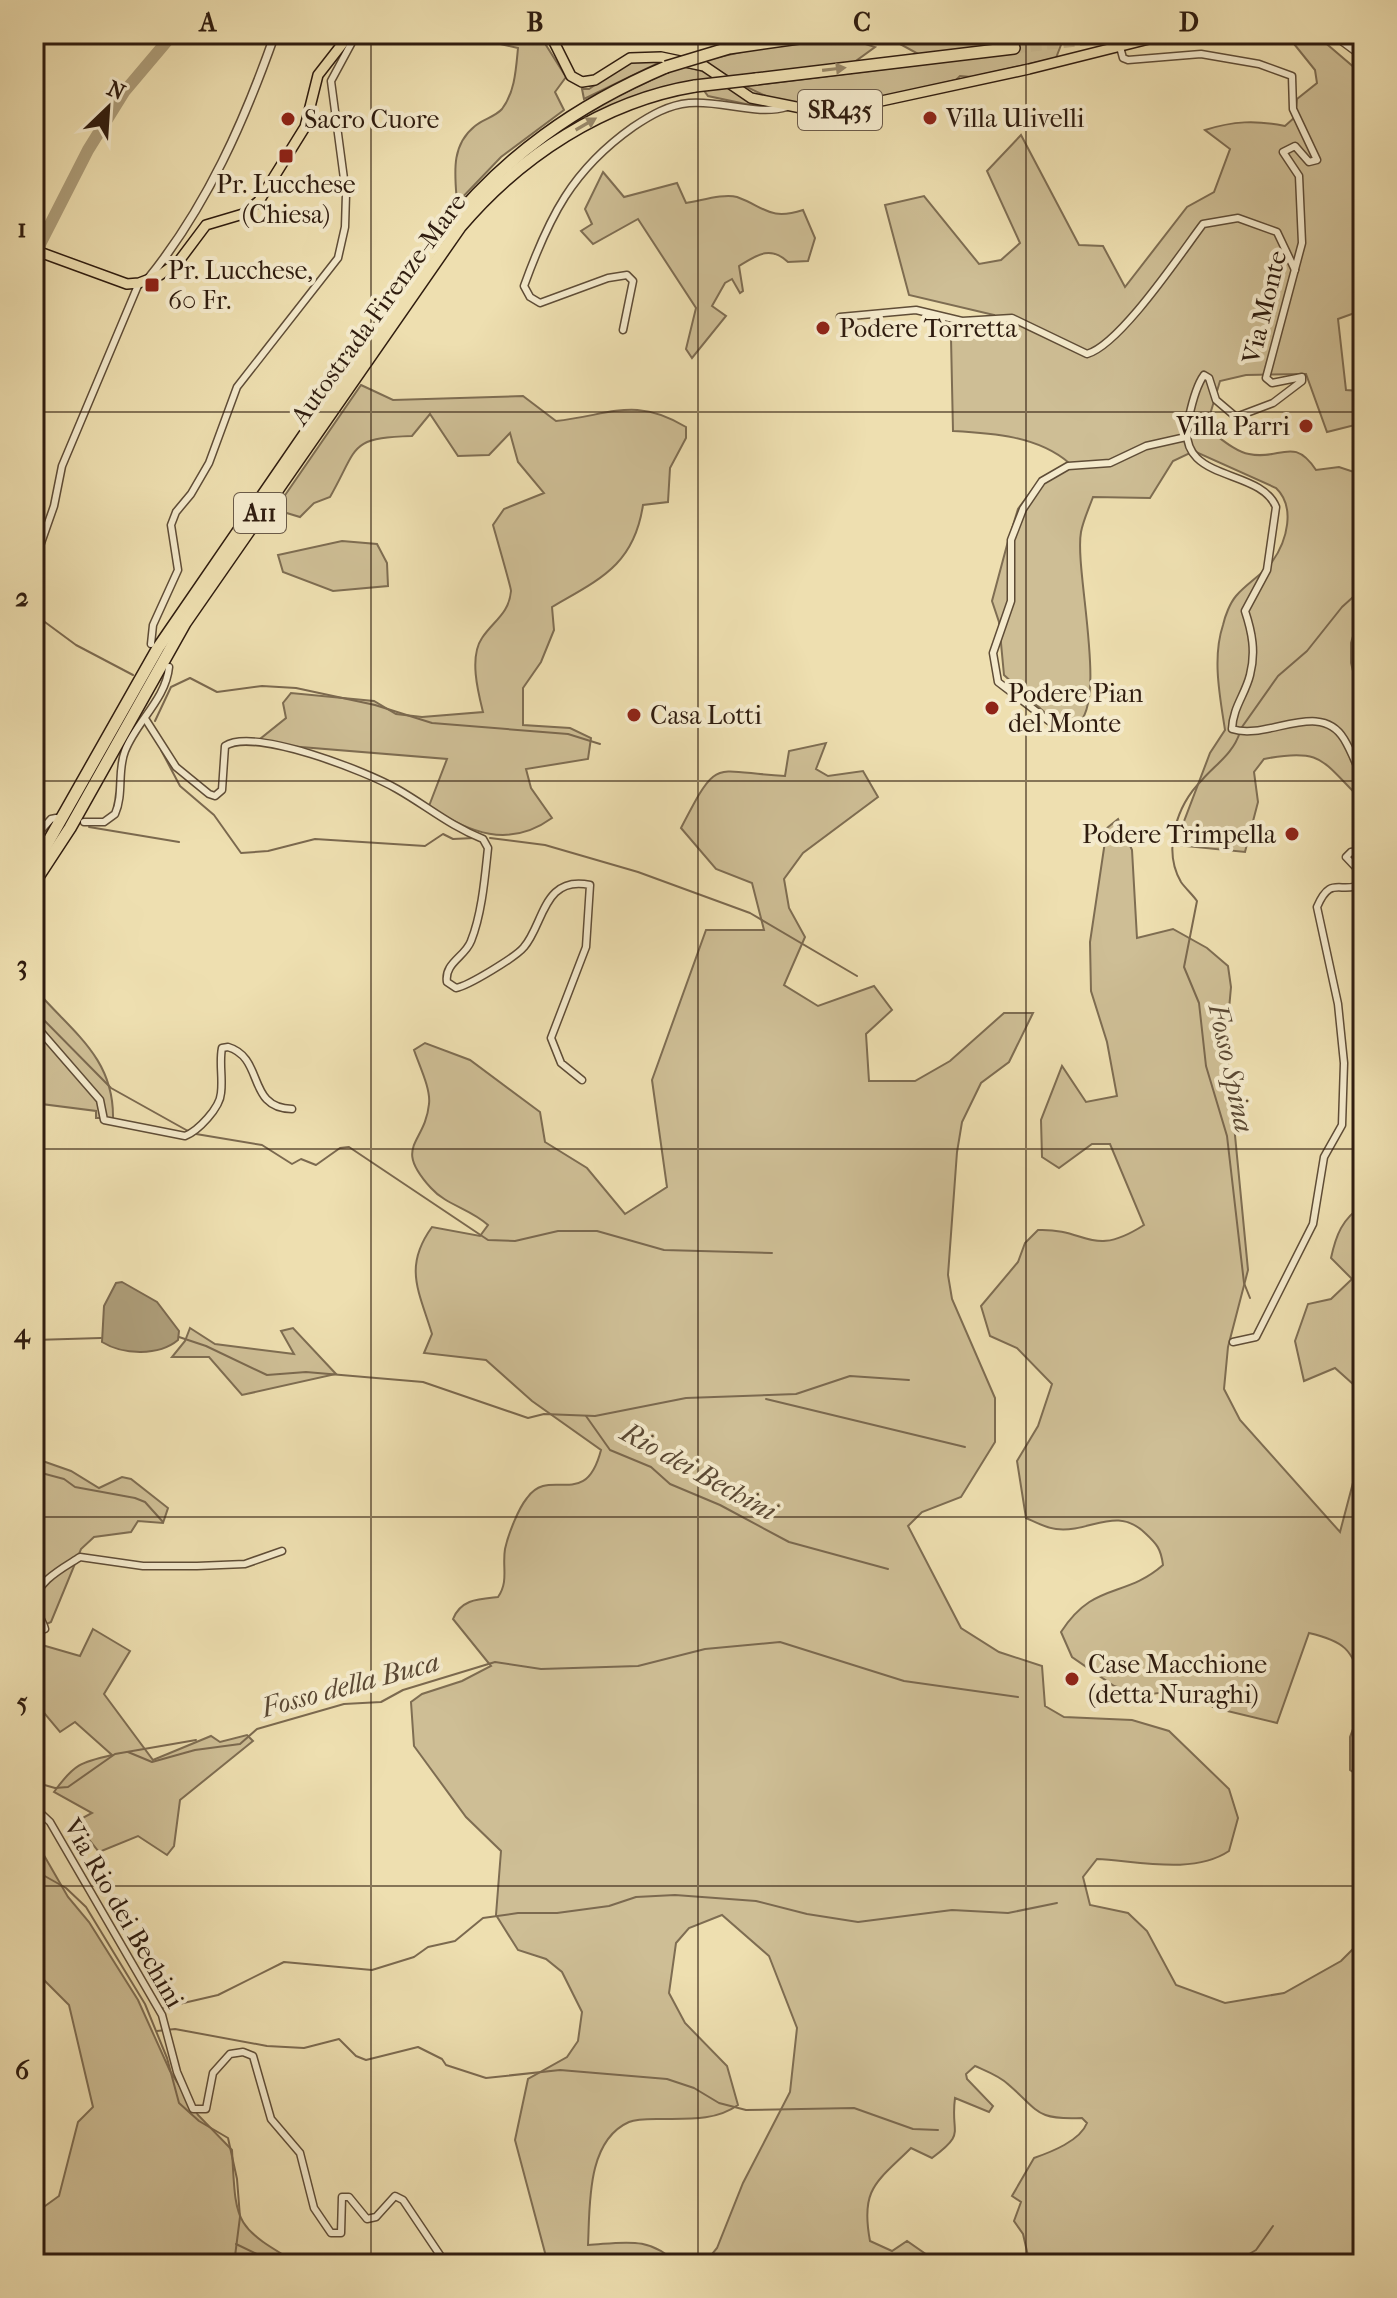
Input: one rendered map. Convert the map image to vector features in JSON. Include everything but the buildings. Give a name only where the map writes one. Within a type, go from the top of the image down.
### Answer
[{"type":"highway","name":"Autostrada Firenze-Mare","points":[[34,867],[60,827],[158,648],[443,233],[493,176],[545,132],[620,87],[666,67],[729,48],[827,34]]},
{"type":"highway","name":"Autostrada Firenze-Mare","points":[[34,883],[64,840],[185,623],[460,227],[521,167],[592,120],[651,95],[695,86],[1014,48]]},
{"type":"main road","points":[[34,250],[127,284],[143,282],[179,261],[206,225],[243,214],[259,201],[305,127],[318,75],[352,34]]},
{"type":"main road","name":"SR435","points":[[550,34],[571,76],[582,82],[595,80],[630,58],[661,57],[699,64],[747,96],[816,111],[849,108],[1169,34]]},
{"type":"street","points":[[34,563],[66,455],[143,282],[187,228],[220,168],[275,34]]},
{"type":"street","points":[[151,644],[153,625],[178,570],[171,525],[176,512],[209,463],[237,387],[334,264],[342,245],[345,227],[344,160],[331,81],[351,44],[352,34]]},
{"type":"street","points":[[1110,34],[1142,42]]},
{"type":"street","points":[[1332,34],[1363,57]]},
{"type":"street","name":"Via Monte","points":[[1120,47],[1123,58],[1130,61],[1201,54],[1259,64],[1292,76],[1293,109],[1317,158],[1315,162],[1309,162],[1295,146],[1283,152],[1300,182],[1302,243],[1266,378],[1272,383],[1298,375],[1302,381],[1273,403],[1238,417],[1216,400],[1209,378],[1204,375],[1190,412],[1186,437]]},
{"type":"street","points":[[623,330],[633,281],[627,275],[608,278],[540,303],[530,297],[524,286],[546,224],[587,163],[656,112],[675,106],[714,102],[770,111],[787,107]]},
{"type":"street","points":[[840,317],[916,310],[962,321],[1012,318],[1087,354],[1097,350],[1135,313],[1203,224],[1238,218],[1277,232],[1295,270]]},
{"type":"street","points":[[1089,730],[1058,728],[998,682],[993,653],[1011,601],[1011,540],[1023,509],[1042,481],[1068,466],[1110,463],[1146,446],[1186,437],[1192,453],[1204,464],[1259,488],[1272,497],[1276,507],[1267,570],[1245,611],[1254,636],[1250,675],[1232,712],[1232,729],[1246,734],[1316,720],[1334,728],[1343,738],[1363,780]]},
{"type":"street","points":[[84,822],[104,822],[115,814],[123,757],[136,729],[146,720],[169,667]]},
{"type":"street","points":[[146,720],[176,767],[209,794],[215,796],[222,790],[225,746],[256,743],[328,760],[389,785],[457,830],[483,839],[488,848],[474,933],[467,949],[449,968],[446,976],[447,982],[456,988],[524,947],[549,899],[564,889],[590,885],[586,947],[551,1038],[561,1063],[582,1080]]},
{"type":"street","points":[[34,838],[51,819],[56,818]]},
{"type":"street","points":[[1363,850],[1351,852],[1346,857],[1363,875]]},
{"type":"street","points":[[1233,1342],[1256,1337],[1313,1224],[1324,1157],[1342,1125],[1344,1063],[1341,1034],[1317,907],[1324,892],[1332,886],[1363,884]]},
{"type":"street","points":[[34,1024],[100,1100],[104,1120],[185,1136],[193,1133],[221,1094],[219,1060],[222,1048],[228,1047],[247,1059],[264,1100],[280,1109],[292,1109]]},
{"type":"street","points":[[34,1632],[45,1629],[35,1604],[38,1594],[49,1578],[80,1557],[143,1566],[209,1566],[245,1564],[282,1551]]},
{"type":"street","name":"Via Rio dei Bechini","points":[[34,1807],[50,1822],[162,2015],[177,2072],[193,2109],[206,2109],[213,2073],[230,2054],[243,2052],[253,2056],[271,2119],[300,2153],[321,2223],[331,2233],[341,2233],[344,2222],[342,2197],[349,2197],[367,2219],[376,2217],[395,2196],[403,2200],[446,2264]]},
{"type":"shaded area","points":[[484,34],[539,34],[566,77],[555,92],[564,110],[501,157],[457,203],[456,162],[461,143],[475,126],[502,109],[510,95],[515,72],[518,48],[496,43]]},
{"type":"shaded area","points":[[912,34],[1064,37],[1056,58],[972,77],[960,76],[956,80],[845,105],[800,105],[768,97],[701,61],[764,47],[843,37],[875,47],[853,63],[755,85],[1016,53],[1015,45],[920,55],[900,44]]},
{"type":"shaded area","points":[[1286,34],[1315,34],[1363,75],[1363,310],[1338,319],[1346,390],[1360,391],[1363,372],[1363,423],[1327,432],[1306,374],[1246,375],[1220,381],[1206,428],[1244,453],[1269,455],[1293,451],[1308,460],[1316,470],[1339,467],[1363,475],[1363,603],[1351,643],[1351,663],[1363,712],[1363,801],[1321,761],[1299,755],[1264,759],[1254,772],[1258,802],[1245,852],[1175,845],[1210,753],[1225,730],[1217,664],[1225,618],[1236,596],[1268,567],[1282,544],[1287,514],[1282,496],[1276,488],[1194,451],[1173,461],[1150,498],[1093,497],[1082,528],[1080,550],[1090,692],[1085,713],[1076,726],[1055,722],[1004,675],[999,622],[992,601],[1018,509],[1041,478],[1069,463],[1029,442],[999,435],[953,431],[951,338],[991,325],[994,315],[909,295],[885,205],[924,196],[979,264],[1001,260],[1020,243],[987,171],[1021,135],[1079,245],[1103,246],[1125,287],[1187,207],[1214,192],[1230,149],[1205,130],[1245,122],[1285,126],[1295,117],[1297,99],[1317,83],[1315,70]]},
{"type":"shaded area","points":[[658,60],[706,72],[755,106],[708,96],[697,81],[632,98],[582,121],[578,115],[678,67],[656,64],[584,99],[582,89],[589,89],[628,62]]},
{"type":"shaded area","points":[[603,172],[624,197],[677,183],[686,203],[732,196],[775,213],[803,210],[815,238],[808,261],[788,262],[769,253],[758,255],[739,266],[743,291],[740,293],[732,279],[725,283],[712,306],[726,316],[692,358],[686,349],[696,308],[638,219],[593,244],[581,231],[592,224],[585,209]]},
{"type":"shaded area","points":[[361,385],[393,400],[523,396],[556,421],[637,410],[652,412],[686,427],[686,438],[670,468],[668,502],[643,505],[632,542],[623,556],[600,578],[552,607],[554,630],[541,662],[523,688],[523,725],[570,728],[591,738],[588,759],[526,769],[531,788],[552,818],[536,827],[520,833],[489,834],[459,824],[429,806],[447,759],[264,744],[260,739],[286,718],[283,703],[291,693],[374,701],[396,714],[422,717],[483,712],[476,675],[478,646],[507,606],[511,591],[493,525],[504,509],[544,493],[518,462],[510,433],[489,455],[458,456],[430,414],[412,436],[376,439],[358,448],[330,497],[314,503],[300,517],[280,511],[281,501]]},
{"type":"shaded area","points":[[342,541],[377,544],[387,563],[388,586],[333,591],[283,572],[278,555]]},
{"type":"shaded area","points":[[826,743],[816,769],[828,776],[863,771],[878,797],[803,853],[784,879],[789,908],[805,937],[784,985],[818,1006],[874,986],[892,1010],[866,1034],[869,1081],[915,1081],[950,1061],[1004,1013],[1033,1013],[1009,1062],[981,1083],[962,1122],[957,1152],[948,1275],[952,1299],[995,1398],[995,1442],[961,1497],[922,1512],[908,1526],[961,1628],[999,1652],[1042,1666],[1045,1706],[1064,1717],[1132,1720],[1169,1731],[1229,1789],[1238,1818],[1229,1851],[1199,1863],[1182,1865],[1097,1859],[1083,1877],[1090,1905],[1128,1913],[1147,1931],[1176,1985],[1225,2003],[1284,1993],[1341,1961],[1363,1939],[1363,2264],[991,2264],[1029,2260],[1023,2234],[1014,2221],[1021,2202],[1012,2196],[1034,2158],[1072,2140],[1087,2123],[1082,2118],[1047,2116],[1001,2079],[975,2066],[966,2074],[967,2079],[993,2106],[989,2112],[955,2098],[955,2132],[950,2143],[932,2158],[911,2148],[880,2178],[867,2209],[870,2241],[892,2251],[907,2241],[940,2264],[704,2264],[717,2248],[743,2183],[790,2092],[797,2028],[769,1956],[722,1915],[689,1928],[676,1943],[669,1993],[685,2023],[727,2066],[738,2105],[704,2118],[629,2122],[615,2131],[605,2144],[593,2176],[588,2245],[624,2242],[646,2245],[676,2264],[548,2264],[515,2140],[528,2079],[567,2057],[578,2041],[582,2012],[562,1972],[546,1959],[518,1950],[496,1915],[501,1851],[466,1817],[414,1746],[411,1702],[422,1694],[462,1681],[491,1666],[453,1619],[456,1612],[466,1604],[498,1597],[504,1580],[506,1543],[527,1498],[546,1485],[577,1484],[586,1479],[594,1469],[601,1450],[532,1401],[486,1360],[424,1353],[432,1334],[416,1279],[423,1241],[432,1227],[480,1236],[488,1225],[437,1194],[414,1162],[412,1153],[426,1118],[429,1098],[414,1050],[425,1043],[470,1060],[540,1112],[545,1142],[587,1168],[625,1214],[667,1187],[652,1080],[706,930],[764,930],[752,883],[716,869],[681,828],[711,778],[730,771],[785,776],[789,751]]},
{"type":"shaded area","points":[[1118,819],[1132,850],[1137,938],[1173,929],[1207,948],[1228,966],[1231,987],[1226,1042],[1248,1270],[1228,1347],[1224,1389],[1240,1420],[1340,1532],[1359,1460],[1363,1456],[1363,1684],[1355,1662],[1345,1648],[1331,1639],[1309,1633],[1277,1723],[1215,1708],[1183,1690],[1143,1695],[1114,1686],[1072,1657],[1061,1632],[1073,1616],[1097,1597],[1149,1576],[1163,1565],[1161,1555],[1145,1533],[1124,1521],[1056,1529],[1026,1518],[1017,1461],[1038,1426],[1052,1384],[1017,1348],[990,1336],[981,1306],[1018,1262],[1025,1243],[1038,1230],[1100,1241],[1126,1235],[1144,1225],[1110,1144],[1092,1144],[1059,1168],[1042,1157],[1041,1120],[1062,1066],[1086,1102],[1117,1096],[1107,1042],[1091,991],[1090,942],[1107,828]]},
{"type":"shaded area","points":[[34,972],[35,989],[76,1032],[98,1061],[111,1097],[113,1118],[96,1118],[96,1111],[34,1103]]},
{"type":"shaded area","points":[[1363,1205],[1363,1393],[1335,1368],[1304,1381],[1295,1341],[1308,1304],[1331,1299],[1352,1279],[1331,1258],[1341,1228]]},
{"type":"shaded area","points":[[122,1282],[157,1302],[179,1331],[178,1340],[161,1349],[141,1352],[102,1342],[104,1306],[116,1283]]},
{"type":"shaded area","points":[[190,1328],[215,1344],[294,1354],[281,1331],[293,1328],[336,1374],[242,1395],[209,1357],[172,1357],[185,1341]]},
{"type":"shaded area","points":[[34,1458],[71,1471],[99,1488],[122,1477],[131,1479],[168,1508],[163,1523],[138,1521],[131,1532],[94,1537],[81,1549],[51,1622],[38,1628],[34,1622]]},
{"type":"shaded area","points":[[93,1629],[130,1651],[104,1694],[153,1760],[211,1736],[220,1742],[247,1735],[253,1741],[180,1800],[174,1846],[167,1855],[138,1836],[99,1852],[75,1822],[92,1813],[54,1792],[67,1775],[79,1766],[112,1755],[75,1722],[60,1732],[34,1701],[34,1669],[42,1645],[80,1656]]},
{"type":"shaded area","points":[[1363,1703],[1363,1779],[1350,1770],[1350,1737]]},
{"type":"shaded area","points":[[34,1838],[68,1897],[89,1922],[138,2000],[170,2071],[198,2115],[232,2150],[235,2194],[242,2220],[261,2241],[299,2264],[34,2264],[34,2214],[59,2196],[78,2122],[93,2107],[69,2005],[34,1970]]},
{"type":"waterway","points":[[34,256],[88,150],[124,92],[173,34]]},
{"type":"waterway","name":"Fosso Spina","points":[[1242,727],[1278,676],[1307,651],[1342,607],[1363,588]]},
{"type":"waterway","points":[[34,614],[76,645],[133,675]]},
{"type":"waterway","points":[[155,721],[171,687],[190,678],[217,692],[262,686],[296,688],[375,705],[432,723],[568,734],[600,744]]},
{"type":"waterway","name":"Fosso Spina","points":[[1240,732],[1229,753],[1193,790],[1186,802],[1175,828],[1173,856],[1181,882],[1197,901],[1184,967],[1199,1003],[1206,1066],[1227,1136],[1244,1283],[1250,1298]]},
{"type":"waterway","points":[[161,750],[180,786],[214,815],[241,853],[268,851],[315,839],[425,846],[443,834],[453,839],[474,838]]},
{"type":"waterway","points":[[40,835],[49,825]]},
{"type":"waterway","points":[[89,827],[179,842]]},
{"type":"waterway","points":[[490,838],[545,845],[638,872],[750,913],[857,976]]},
{"type":"waterway","points":[[34,1010],[111,1088],[188,1131]]},
{"type":"waterway","points":[[196,1134],[262,1145],[292,1164],[301,1159],[316,1165],[340,1148],[349,1147],[488,1240],[515,1241],[558,1231],[597,1231],[664,1250],[772,1253]]},
{"type":"waterway","name":"Rio dei Bechini","points":[[179,1337],[206,1346],[267,1375],[306,1372],[423,1382],[528,1418],[544,1414],[595,1416],[686,1398],[796,1394],[850,1376],[909,1380]]},
{"type":"waterway","name":"Rio dei Bechini","points":[[34,1340],[101,1338]]},
{"type":"waterway","points":[[766,1399],[965,1447]]},
{"type":"waterway","name":"Rio dei Bechini","points":[[586,1416],[610,1450],[651,1467],[670,1484],[720,1505],[789,1542],[888,1569]]},
{"type":"waterway","points":[[34,1471],[64,1479],[75,1487],[135,1498],[145,1502],[163,1522]]},
{"type":"waterway","name":"Fosso della Buca","points":[[128,1752],[152,1762],[195,1750],[240,1744],[257,1729],[344,1704],[381,1702],[403,1690],[495,1662],[541,1669],[638,1666],[705,1649],[780,1642],[904,1681],[1018,1697]]},
{"type":"waterway","name":"Fosso della Buca","points":[[34,1782],[55,1788],[68,1787],[115,1754],[196,1740]]},
{"type":"waterway","points":[[34,1870],[66,1888],[86,1907],[145,2004],[167,2058],[179,2103],[199,2121],[228,2138],[237,2179],[240,2217],[234,2264]]},
{"type":"waterway","points":[[162,2008],[218,1995],[284,1962],[372,1970],[414,1957],[428,1947],[455,1941],[483,1918],[609,1906],[636,1897],[675,1895],[756,1901],[807,1914],[858,1922],[952,1910],[1008,1913],[1057,1903]]},
{"type":"waterway","points":[[157,2031],[175,2029],[267,2046],[304,2048],[339,2039],[356,2056],[366,2060],[418,2047],[442,2059],[446,2065],[486,2078],[560,2070],[667,2079],[694,2088],[719,2103],[746,2110],[854,2108],[913,2129],[938,2130]]},
{"type":"waterway","points":[[1232,2264],[1256,2250],[1273,2226]]},
{"type":"waterway","points":[[236,2244],[267,2259],[328,2264]]},
{"type":"tunnel","points":[[1014,48],[1139,34]]},
{"type":"place","name":"Villa Ulivelli","points":[[930,118]]},
{"type":"place","name":"Sacro Cuore","points":[[288,119]]},
{"type":"place","name":"Pr. Lucchese (Chiesa)","points":[[286,156]]},
{"type":"place","name":"Pr. Lucchese, 60 Fr.","points":[[152,285]]},
{"type":"place","name":"Podere Torretta","points":[[823,328]]},
{"type":"place","name":"Villa Parri","points":[[1306,426]]},
{"type":"place","name":"Podere Pian del Monte","points":[[992,708]]},
{"type":"place","name":"Casa Lotti","points":[[634,715]]},
{"type":"place","name":"Podere Trimpella","points":[[1292,834]]},
{"type":"place","name":"Case Macchione (detta Nuraghi)","points":[[1072,1679]]}]
